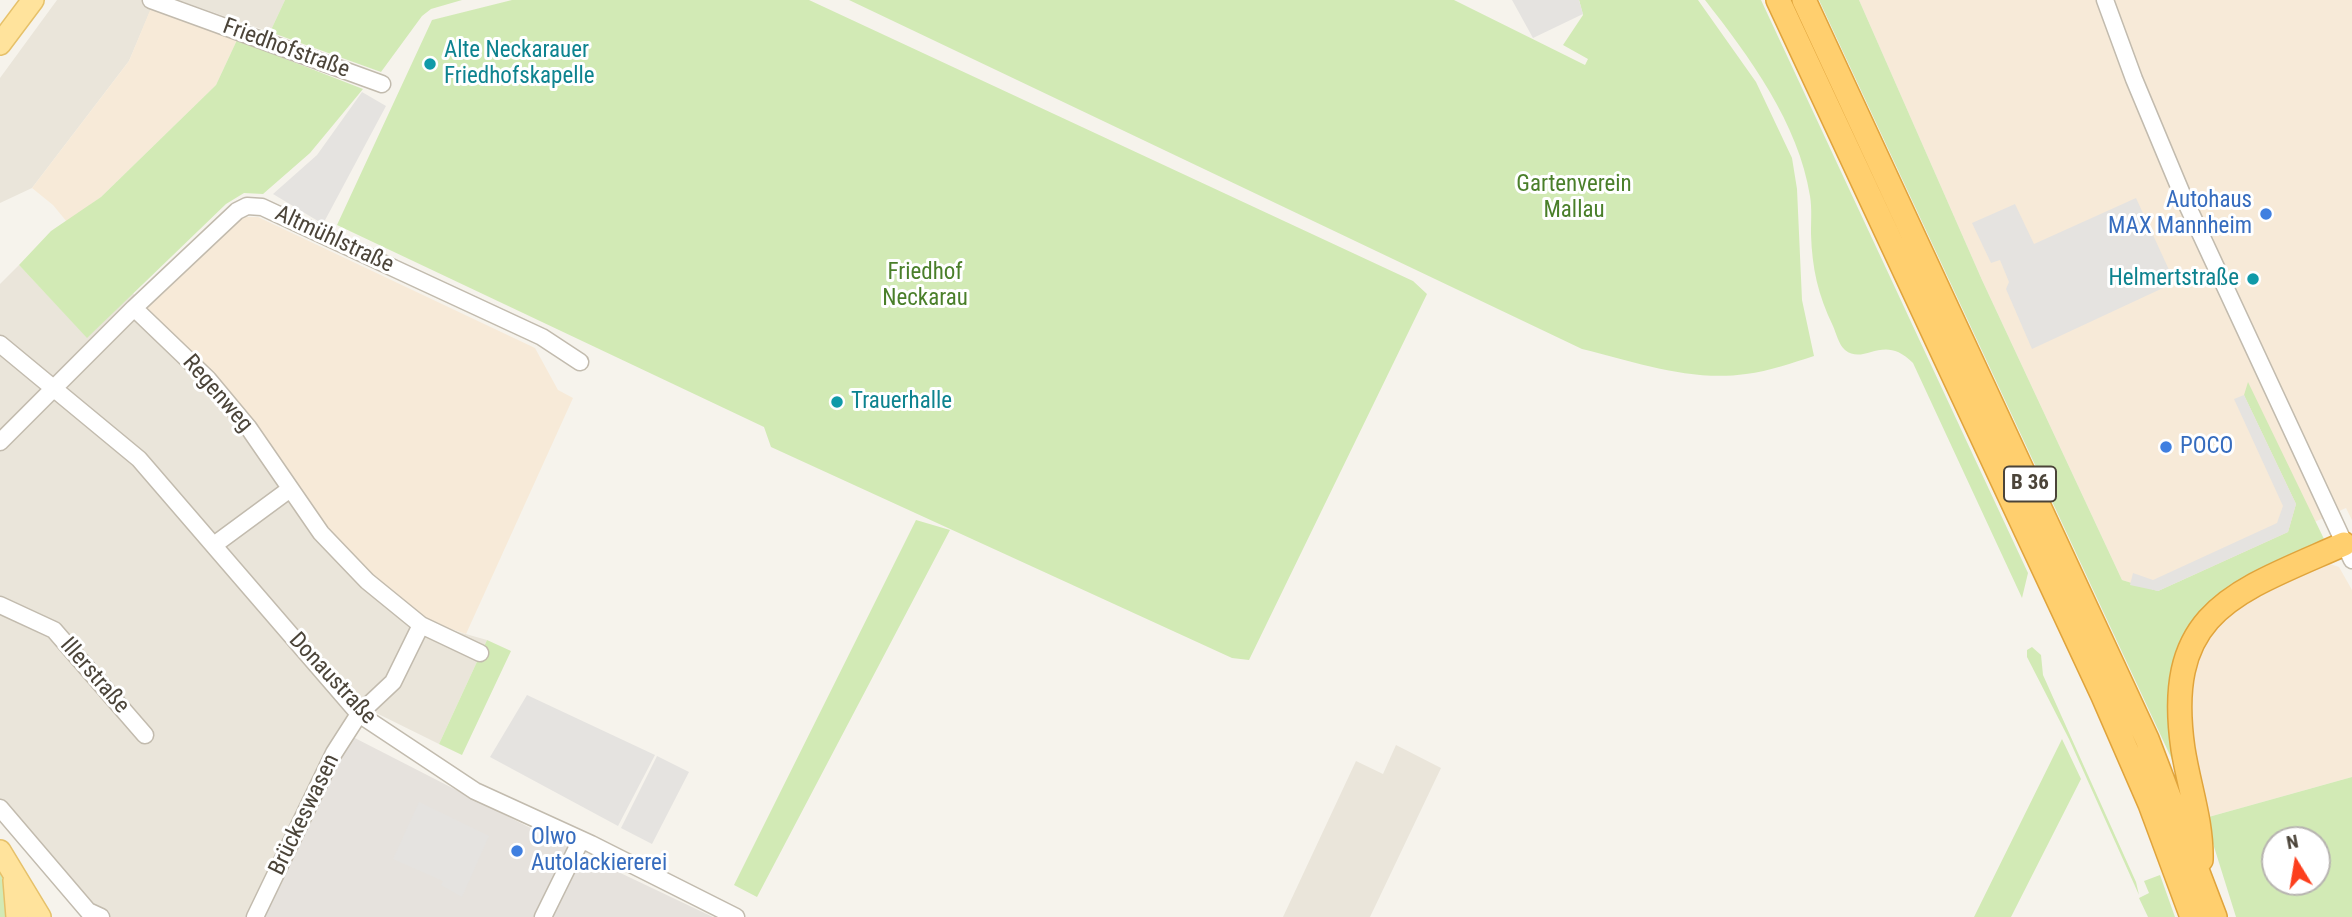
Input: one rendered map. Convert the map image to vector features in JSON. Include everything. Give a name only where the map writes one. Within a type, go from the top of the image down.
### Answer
[{"type":"highway","name":"B 36","points":[[1779,0],[2109,709],[2150,804],[2192,917]]},
{"type":"highway","name":"B 36","points":[[1804,0],[2132,704],[2201,873],[2215,917]]},
{"type":"highway","points":[[2201,873],[2202,834],[2179,717],[2185,658],[2199,631],[2216,609],[2240,592],[2348,552]]},
{"type":"main road","points":[[0,44],[33,0]]},
{"type":"main road","points":[[0,850],[40,917]]},
{"type":"main road","points":[[13,871],[17,917]]},
{"type":"street","name":"Friedhofstraße","points":[[151,0],[382,84]]},
{"type":"street","points":[[2105,0],[2134,79],[2182,194],[2348,552]]},
{"type":"street","name":"Altmühlstraße","points":[[55,386],[237,211],[247,206],[262,207],[542,337],[580,362]]},
{"type":"street","name":"Regenweg","points":[[134,308],[208,379],[248,427],[321,533],[367,581],[421,625],[480,653]]},
{"type":"street","name":"Donaustraße","points":[[0,344],[55,386],[139,459],[359,714],[475,791],[736,917]]},
{"type":"street","points":[[0,442],[55,386]]},
{"type":"street","points":[[214,545],[289,489]]},
{"type":"street","name":"Illerstraße","points":[[0,605],[54,630],[145,735]]},
{"type":"street","points":[[359,714],[393,682],[421,625]]},
{"type":"street","name":"Brückeswasen","points":[[254,917],[334,753],[359,714]]},
{"type":"street","points":[[0,808],[88,911],[101,917]]},
{"type":"street","points":[[543,917],[581,840]]},
{"type":"shaded area","points":[[57,0],[155,0],[129,61],[32,188],[0,203],[0,78]]},
{"type":"shaded area","points":[[178,0],[285,0],[270,32]]},
{"type":"shaded area","points":[[1512,0],[1579,0],[1583,14],[1533,38]]},
{"type":"shaded area","points":[[1859,0],[2352,0],[2352,520],[2346,508],[2158,591],[2122,580],[1982,280]]},
{"type":"shaded area","points":[[151,8],[237,40],[216,85],[101,197],[67,222],[53,205],[32,188],[129,61]]},
{"type":"shaded area","points":[[362,92],[386,106],[323,224],[273,194],[317,155]]},
{"type":"shaded area","points":[[2136,198],[2170,272],[2163,288],[2032,349],[2006,289],[2009,282],[2000,260],[1991,263],[1972,223],[2015,204],[2034,244]]},
{"type":"shaded area","points":[[242,217],[258,217],[535,348],[558,390],[573,398],[466,634],[425,620],[370,579],[325,531],[252,425],[145,306]]},
{"type":"shaded area","points":[[19,265],[87,337],[133,293],[423,622],[487,640],[439,744],[354,702],[248,917],[82,917],[0,815],[0,284]]},
{"type":"shaded area","points":[[2244,395],[2296,504],[2288,532],[2158,591],[2130,585],[2133,573],[2153,580],[2277,523],[2283,506],[2234,399]]},
{"type":"shaded area","points":[[2327,563],[2339,567],[2352,590],[2352,777],[2205,818],[2189,749],[2193,660],[2212,628],[2255,594]]},
{"type":"shaded area","points":[[527,695],[655,755],[618,826],[490,757]]},
{"type":"shaded area","points":[[349,735],[591,859],[713,917],[264,917]]},
{"type":"shaded area","points":[[1396,745],[1441,768],[1370,917],[1283,917],[1356,761],[1383,774]]},
{"type":"shaded area","points":[[657,756],[689,772],[652,844],[621,828]]},
{"type":"shaded area","points":[[419,802],[489,836],[462,897],[441,885],[443,881],[393,859]]},
{"type":"green space","points":[[285,0],[462,0],[431,9],[422,16],[381,72],[270,32]]},
{"type":"green space","name":"Friedhof Neckarau","points":[[512,0],[809,0],[1413,281],[1427,294],[1249,660],[1232,658],[771,447],[764,427],[337,225],[432,20]]},
{"type":"green space","name":"Gartenverein Mallau","points":[[849,0],[1454,0],[1585,65],[1588,59],[1563,45],[1583,15],[1579,0],[1698,0],[1756,82],[1792,158],[1797,189],[1802,300],[1814,356],[1755,373],[1725,376],[1684,373],[1582,349]]},
{"type":"green space","points":[[1705,0],[1761,0],[2028,573],[2022,598],[1913,363],[1893,350],[1852,354],[1839,342],[1823,303],[1814,270],[1810,196],[1795,143],[1784,117],[1755,68]]},
{"type":"green space","points":[[1819,0],[1859,0],[1982,280],[2122,580],[2158,591],[2288,532],[2296,504],[2244,395],[2248,382],[2324,539],[2243,580],[2205,607],[2175,766]]},
{"type":"green space","points":[[237,40],[363,89],[310,153],[263,194],[244,193],[226,204],[87,338],[19,265],[51,231],[101,197],[216,85]]},
{"type":"green space","points":[[916,520],[950,530],[757,897],[734,885]]},
{"type":"green space","points":[[487,640],[511,651],[462,755],[439,744]]},
{"type":"green space","points":[[2032,647],[2041,655],[2043,675],[2136,882],[2139,895],[2069,739],[2027,657],[2027,650]]},
{"type":"green space","points":[[2062,739],[2081,779],[2011,917],[1974,917]]},
{"type":"green space","points":[[2352,777],[2352,917],[2236,917],[2205,818]]},
{"type":"green space","points":[[0,871],[7,893],[9,917],[0,917]]},
{"type":"green space","points":[[2160,875],[2175,917],[2148,917],[2139,898],[2149,893],[2144,881]]},
{"type":"place","name":"Alte Neckarauer Friedhofskapelle","points":[[430,64]]},
{"type":"place","name":"Autohaus MAX Mannheim","points":[[2266,214]]},
{"type":"place","name":"Helmertstraße","points":[[2253,279]]},
{"type":"place","name":"Trauerhalle","points":[[837,402]]},
{"type":"place","name":"POCO","points":[[2166,447]]},
{"type":"place","name":"Olwo Autolackiererei","points":[[517,851]]}]
